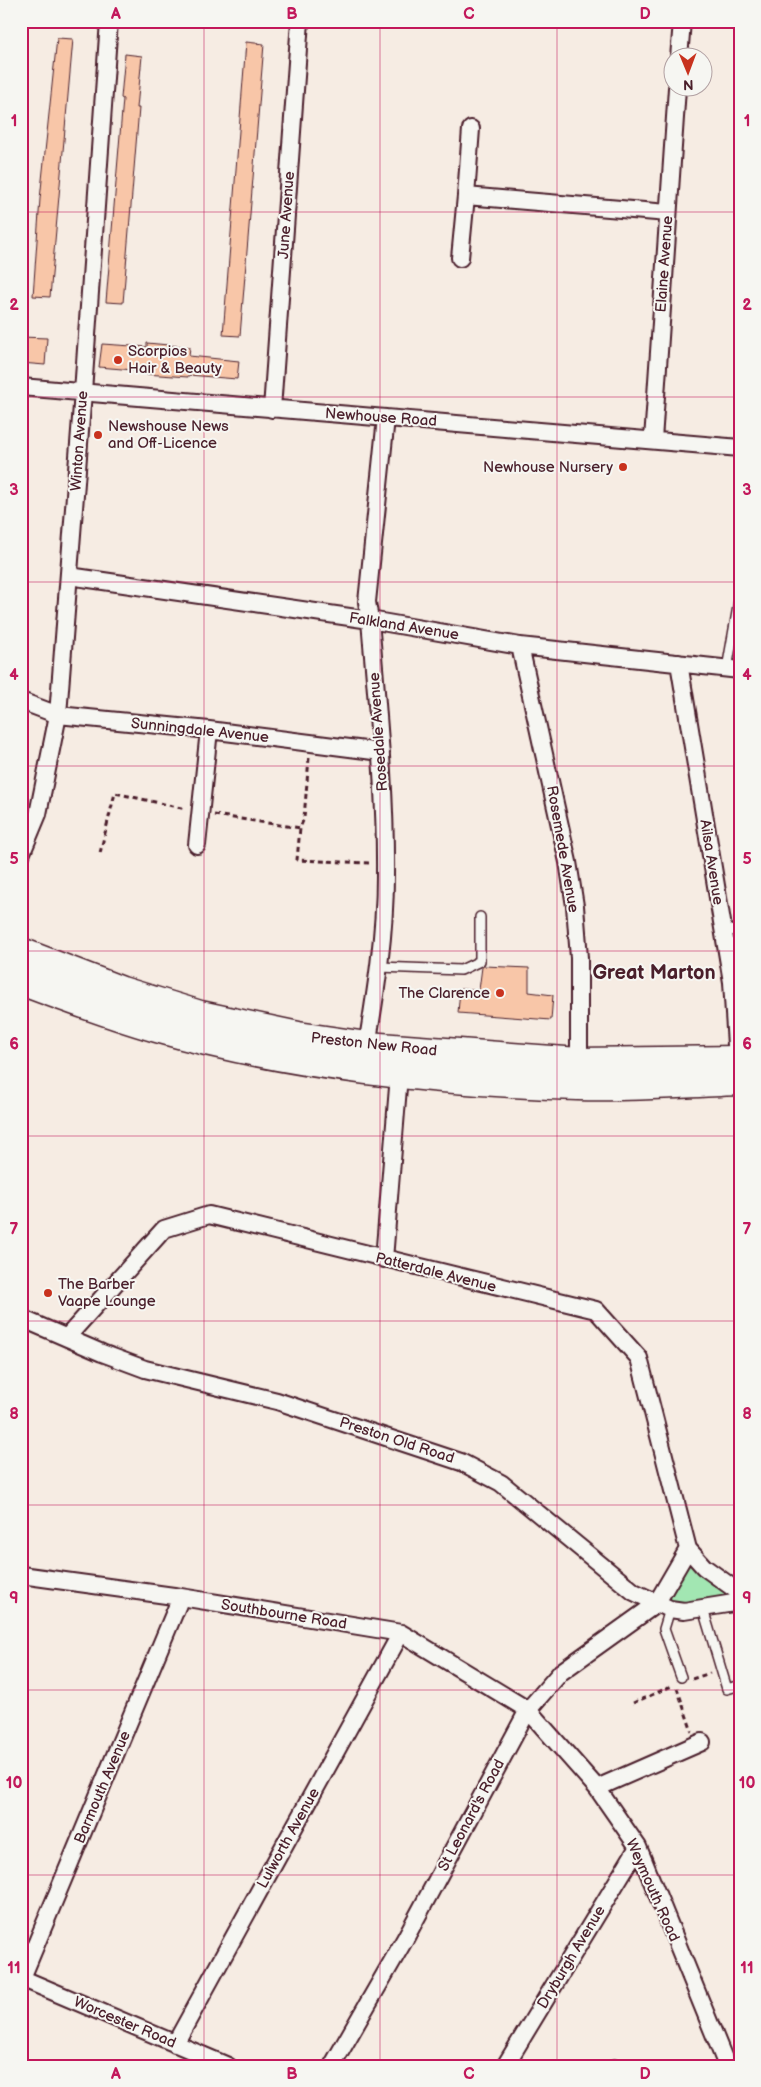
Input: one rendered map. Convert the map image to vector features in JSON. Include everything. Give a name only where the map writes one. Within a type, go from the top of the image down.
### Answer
[{"type":"highway","name":"Preston New Road","points":[[21,952],[122,991],[200,1015],[298,1036],[579,1074]]},
{"type":"highway","name":"Preston New Road","points":[[21,981],[109,1013],[166,1031],[293,1060],[399,1075],[579,1074],[739,1068]]},
{"type":"street","name":"Winton Avenue","points":[[21,855],[38,814],[58,715],[109,21]]},
{"type":"street","name":"June Avenue","points":[[272,409],[300,21]]},
{"type":"street","points":[[680,48],[682,21]]},
{"type":"street","name":"Elaine Avenue","points":[[653,440],[676,98]]},
{"type":"street","points":[[460,258],[471,129]]},
{"type":"street","points":[[466,196],[668,213]]},
{"type":"street","name":"Newhouse Road","points":[[21,387],[740,448]]},
{"type":"street","name":"Rosedale Avenue","points":[[367,1046],[379,966],[385,864],[381,752],[367,602],[386,418]]},
{"type":"street","name":"Falkland Avenue","points":[[69,576],[370,620],[520,646],[733,670]]},
{"type":"street","name":"Rosemede Avenue","points":[[520,646],[568,862],[575,906],[579,958],[579,1074]]},
{"type":"street","name":"Ailsa Avenue","points":[[679,663],[732,982],[739,1068]]},
{"type":"street","name":"Sunningdale Avenue","points":[[21,701],[58,715],[208,730],[381,752]]},
{"type":"street","points":[[197,845],[208,730]]},
{"type":"street","points":[[384,1259],[399,1075]]},
{"type":"street","name":"Patterdale Avenue","points":[[67,1337],[164,1229],[208,1216],[596,1310],[639,1358],[688,1549],[704,1567],[740,1593]]},
{"type":"street","name":"Preston Old Road","points":[[21,1318],[102,1354],[145,1369],[277,1401],[462,1462],[501,1483],[634,1592],[663,1606],[684,1611],[740,1602]]},
{"type":"street","points":[[663,1606],[688,1549]]},
{"type":"street","name":"Southbourne Road","points":[[21,1575],[181,1597],[401,1633],[528,1710]]},
{"type":"street","name":"Barmouth Avenue","points":[[22,1978],[181,1597]]},
{"type":"street","name":"St Leonard's Road","points":[[332,2066],[405,1939],[528,1710],[561,1672],[663,1606]]},
{"type":"street","name":"Lulworth Avenue","points":[[175,2044],[401,1633]]},
{"type":"street","name":"Weymouth Road","points":[[528,1710],[597,1788],[638,1848],[727,2066]]},
{"type":"street","points":[[597,1788],[699,1743]]},
{"type":"street","name":"Dryburgh Avenue","points":[[505,2066],[638,1848]]},
{"type":"street","name":"Worcester Road","points":[[22,1978],[228,2066]]},
{"type":"lane","points":[[733,670],[740,595]]},
{"type":"lane","points":[[379,966],[461,970],[480,961],[480,917]]},
{"type":"lane","points":[[724,932],[740,929]]},
{"type":"lane","points":[[663,1606],[664,1629],[680,1677]]},
{"type":"lane","points":[[703,1609],[727,1689],[740,1685]]},
{"type":"path","points":[[310,743],[304,818],[300,828],[297,860],[385,864]]},
{"type":"path","points":[[633,1703],[676,1684],[699,1743]]},
{"type":"green space","points":[[691,1563],[733,1597],[690,1605],[667,1601]]},
{"type":"building","points":[[57,38],[73,39],[50,297],[33,296],[40,199]]},
{"type":"building","points":[[246,42],[264,44],[240,336],[223,335]]},
{"type":"building","points":[[125,54],[142,56],[123,303],[106,302]]},
{"type":"building","points":[[21,337],[47,338],[45,365],[21,363]]},
{"type":"building","points":[[147,343],[190,347],[189,356],[239,361],[237,379],[145,374],[145,371],[99,367],[102,344],[147,347]]},
{"type":"building","name":"The Clarence","points":[[482,967],[529,968],[529,992],[553,995],[551,1020],[458,1013],[460,989],[479,990]]},
{"type":"place","name":"Scorpios Hair & Beauty","points":[[118,360]]},
{"type":"place","name":"Newshouse News and Off-Licence","points":[[98,435]]},
{"type":"place","name":"Newhouse Nursery","points":[[623,467]]},
{"type":"place","name":"The Clarence","points":[[500,993]]},
{"type":"place","name":"The Barber Vaape Lounge","points":[[48,1293]]},
{"type":"district","name":"Great Marton","points":[[654,972]]}]
